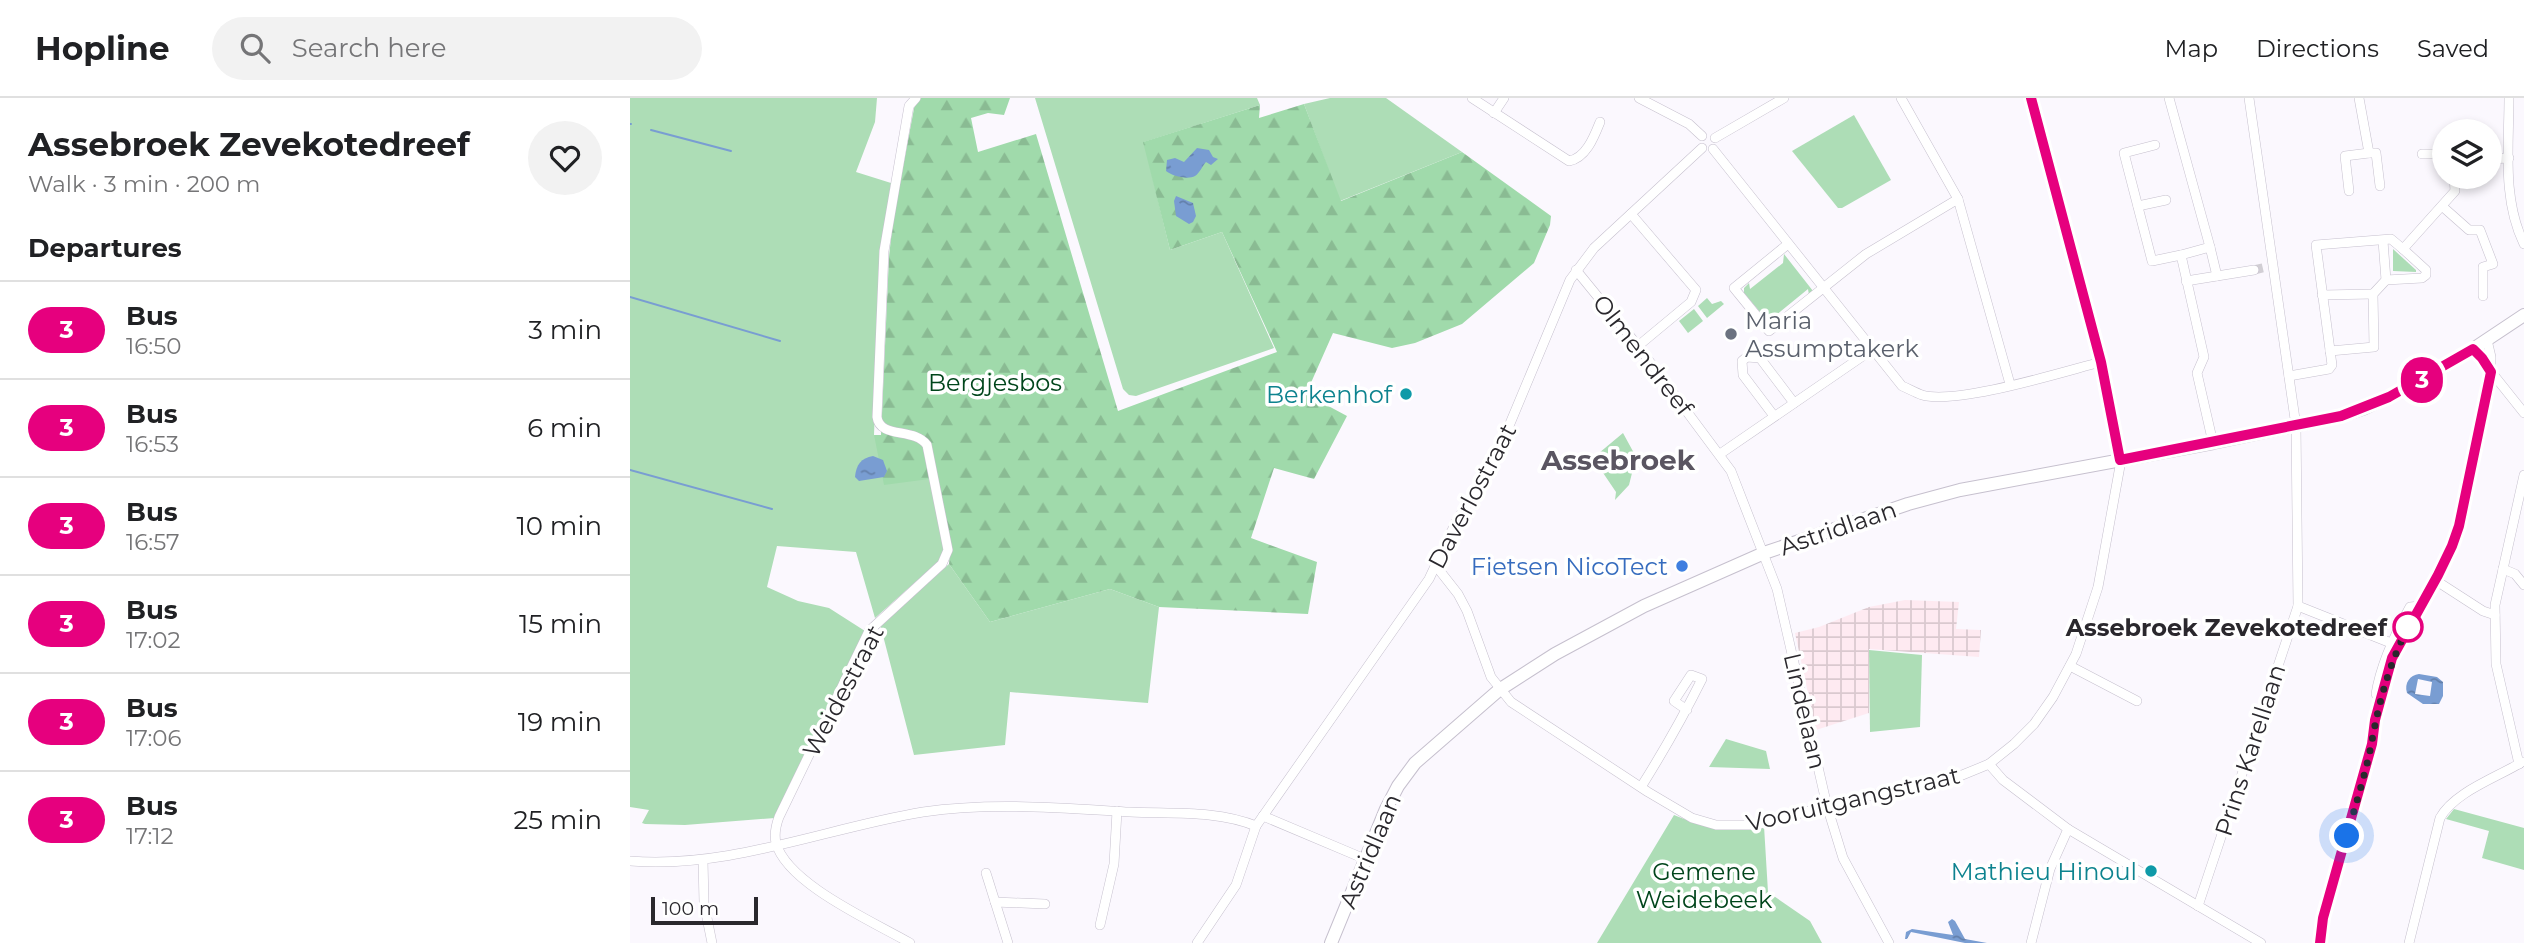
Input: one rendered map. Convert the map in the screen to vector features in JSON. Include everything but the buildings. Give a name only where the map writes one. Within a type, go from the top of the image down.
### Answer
[{"type":"main road","name":"Astridlaan","points":[[1331,943],[1386,809],[1405,774],[1415,762],[1499,690],[1597,630],[1644,606],[1765,553],[1895,508],[1960,490],[2213,443],[2341,416],[2365,408],[2413,385],[2524,315]]},
{"type":"street","name":"Weidestraat","points":[[776,845],[775,831],[779,817],[869,631],[942,564],[948,550],[927,445],[915,435],[882,429],[877,418],[884,251],[909,106],[916,98]]},
{"type":"street","points":[[1472,98],[1569,160],[1574,160],[1583,153],[1600,122]]},
{"type":"street","points":[[1494,113],[1504,98]]},
{"type":"street","points":[[1639,98],[1689,124],[1702,136]]},
{"type":"street","points":[[1715,138],[1784,98]]},
{"type":"street","points":[[1901,98],[1958,199],[2010,384]]},
{"type":"street","name":"Vooruitgangstraat","points":[[1499,690],[1517,707],[1680,813],[1716,825],[1756,825],[1827,806],[1951,780],[1989,764],[2034,724],[2053,697],[2081,642],[2098,587],[2120,460],[2101,362],[2031,98]]},
{"type":"street","points":[[2169,98],[2217,276]]},
{"type":"street","name":"Prins Karellaan","points":[[2198,906],[2298,606],[2296,426],[2270,267],[2249,98]]},
{"type":"street","points":[[2359,98],[2369,153]]},
{"type":"street","points":[[2509,98],[2510,206],[2515,226],[2524,244]]},
{"type":"street","points":[[1710,134],[1715,138],[1717,143],[1713,149],[1702,148],[1702,136],[1710,134]]},
{"type":"street","points":[[2155,145],[2124,153],[2152,261],[2210,247]]},
{"type":"street","name":"Daverlostraat","points":[[1197,943],[1236,885],[1256,826],[1436,566],[1457,520],[1499,452],[1563,294],[1576,270],[1594,248],[1702,148]]},
{"type":"street","points":[[1713,149],[1902,386],[1924,396],[1948,396],[2101,362]]},
{"type":"street","points":[[2349,191],[2345,156],[2376,153],[2380,186]]},
{"type":"street","points":[[2422,155],[2432,155]]},
{"type":"street","points":[[2502,158],[2509,158]]},
{"type":"street","points":[[2403,249],[2443,207],[2455,189]]},
{"type":"street","points":[[1788,244],[1734,288],[1769,331],[1866,254],[1958,199]]},
{"type":"street","points":[[2138,206],[2166,200]]},
{"type":"street","points":[[2443,207],[2469,230],[2480,230],[2493,264],[2483,267],[2483,296]]},
{"type":"street","points":[[1631,214],[1696,290],[1691,302],[1637,345]]},
{"type":"street","points":[[2289,376],[2330,368],[2316,245],[2391,239],[2426,270],[2426,275],[2422,278],[2386,279]]},
{"type":"street","points":[[2330,351],[2374,347],[2373,294],[2386,279],[2383,241]]},
{"type":"street","points":[[2181,255],[2204,357],[2197,373],[2213,443]]},
{"type":"street","name":"Olmendreef","points":[[1576,270],[1720,454],[1731,471],[1765,553]]},
{"type":"street","points":[[2186,281],[2254,270]]},
{"type":"street","points":[[2322,295],[2373,294]]},
{"type":"street","points":[[2320,943],[2323,918],[2372,744],[2375,720],[2395,644],[2435,580],[2459,526],[2491,372],[2490,338]]},
{"type":"street","points":[[1720,454],[1872,349]]},
{"type":"street","points":[[2473,349],[2524,413]]},
{"type":"street","points":[[1774,416],[1743,375],[1742,361],[1747,357],[1760,358],[1794,403]]},
{"type":"street","points":[[2409,943],[2444,811],[2457,799],[2521,763],[2496,664],[2495,615],[2524,475]]},
{"type":"street","name":"Lindelaan","points":[[1765,553],[1780,600],[1827,806],[1843,858],[1889,943]]},
{"type":"street","points":[[1436,566],[1458,594],[1467,611],[1491,677],[1499,690]]},
{"type":"street","points":[[2503,569],[2515,574],[2524,585]]},
{"type":"street","points":[[2435,580],[2483,611],[2495,615]]},
{"type":"street","points":[[2298,606],[2395,644]]},
{"type":"street","points":[[2070,666],[2137,701]]},
{"type":"street","points":[[1641,787],[1687,710]]},
{"type":"street","points":[[1989,764],[2003,780],[2068,829],[2261,943]]},
{"type":"street","points":[[630,861],[703,860],[878,821],[965,808],[1005,806],[1224,816],[1256,826]]},
{"type":"street","points":[[1100,925],[1114,864],[1117,811]]},
{"type":"street","points":[[1263,816],[1366,859]]},
{"type":"street","points":[[2031,943],[2050,869],[2068,829]]},
{"type":"street","points":[[776,845],[791,868],[811,886],[910,943]]},
{"type":"street","points":[[703,860],[704,903],[712,943]]},
{"type":"street","points":[[986,873],[1008,943]]},
{"type":"street","points":[[995,902],[1045,904]]},
{"type":"shaded area","points":[[1905,600],[1959,602],[1956,629],[1981,630],[1979,657],[1869,649],[1869,713],[1816,730],[1795,633],[1819,627],[1869,607]]},
{"type":"green space","points":[[630,98],[877,98],[875,122],[856,172],[891,183],[881,251],[874,435],[931,478],[945,548],[938,562],[875,618],[856,552],[777,546],[767,587],[798,601],[829,608],[865,631],[775,818],[685,825],[645,824],[642,823],[649,810],[630,807]]},
{"type":"green space","name":"Bergjesbos","points":[[916,98],[1010,98],[1004,115],[988,113],[971,118],[978,152],[1036,134],[1118,411],[1277,352],[1222,232],[1170,250],[1143,142],[1260,105],[1259,118],[1304,104],[1341,201],[1462,152],[1551,216],[1550,225],[1534,263],[1462,324],[1415,343],[1392,348],[1333,333],[1306,394],[1347,416],[1314,479],[1274,468],[1251,538],[1317,562],[1308,614],[1159,607],[1110,589],[990,622],[949,564],[951,543],[937,478],[884,485],[874,435],[881,435],[893,220]]},
{"type":"green space","points":[[1035,98],[1257,98],[1260,105],[1144,142],[1170,250],[1222,232],[1274,348],[1136,396],[1129,395],[1123,389]]},
{"type":"green space","points":[[1330,98],[1386,98],[1462,152],[1340,201],[1304,104]]},
{"type":"green space","points":[[1854,115],[1891,180],[1838,208],[1792,151]]},
{"type":"green space","points":[[2393,249],[2416,270],[2416,272],[2393,271]]},
{"type":"green space","points":[[1784,254],[1813,291],[1809,295],[1808,289],[1775,316],[1774,323],[1770,324],[1744,293],[1744,288],[1749,283],[1750,289],[1783,263]]},
{"type":"green space","points":[[1707,298],[1712,304],[1721,301],[1724,304],[1707,318],[1698,306]]},
{"type":"green space","points":[[1694,309],[1703,321],[1688,333],[1679,321]]},
{"type":"green space","points":[[1623,433],[1641,466],[1632,473],[1629,485],[1615,500],[1616,492],[1593,458]]},
{"type":"green space","points":[[949,564],[990,622],[1110,589],[1159,607],[1148,703],[1010,692],[1005,745],[914,755],[880,624]]},
{"type":"green space","points":[[1869,650],[1922,655],[1920,727],[1870,732]]},
{"type":"green space","points":[[1726,739],[1766,751],[1770,769],[1709,767]]},
{"type":"green space","points":[[2454,809],[2524,828],[2524,870],[2482,858],[2489,831],[2446,819]]},
{"type":"green space","name":"Gemene Weidebeek","points":[[1674,815],[1718,828],[1764,826],[1768,892],[1810,921],[1822,943],[1597,943]]},
{"type":"water","points":[[1197,148],[1209,150],[1213,157],[1218,159],[1211,165],[1206,162],[1195,176],[1188,178],[1166,171],[1167,160],[1175,158],[1184,162]]},
{"type":"water","points":[[1176,196],[1193,203],[1196,216],[1193,222],[1189,224],[1176,216]]},
{"type":"water","points":[[873,456],[883,460],[887,471],[884,477],[859,481],[855,477],[858,466],[865,458]]},
{"type":"water","points":[[2416,675],[2437,677],[2443,682],[2443,696],[2439,704],[2423,704],[2407,693],[2407,683]],"holes":[[[2418,679],[2432,682],[2430,696],[2415,694]]]},
{"type":"water","points":[[1952,919],[1965,939],[1987,943],[1965,943],[1911,932],[1905,939],[1906,932],[1912,929],[1953,935],[1948,922]]},
{"type":"waterway","points":[[651,130],[731,151]]},
{"type":"waterway","points":[[630,297],[780,341]]},
{"type":"waterway","points":[[630,470],[772,509]]},
{"type":"tunnel","points":[[2254,270],[2267,267]]},
{"type":"bus line","name":"3","points":[[2031,98],[2101,362],[2120,460],[2341,416],[2365,408],[2413,385],[2473,349],[2491,372],[2459,526],[2438,575],[2392,658],[2375,720],[2372,744],[2323,918],[2320,943]]},
{"type":"place","name":"Maria Assumptakerk","points":[[1731,334]]},
{"type":"place","name":"Berkenhof","points":[[1406,394]]},
{"type":"place","name":"Fietsen NicoTect","points":[[1682,566]]},
{"type":"place","name":"Assebroek Zevekotedreef","points":[[2408,627]]},
{"type":"place","name":"Mathieu Hinoul","points":[[2151,871]]},
{"type":"district","name":"Assebroek","points":[[1618,460]]},
{"type":"route","points":[[2347,836],[2392,658],[2408,627]]}]
